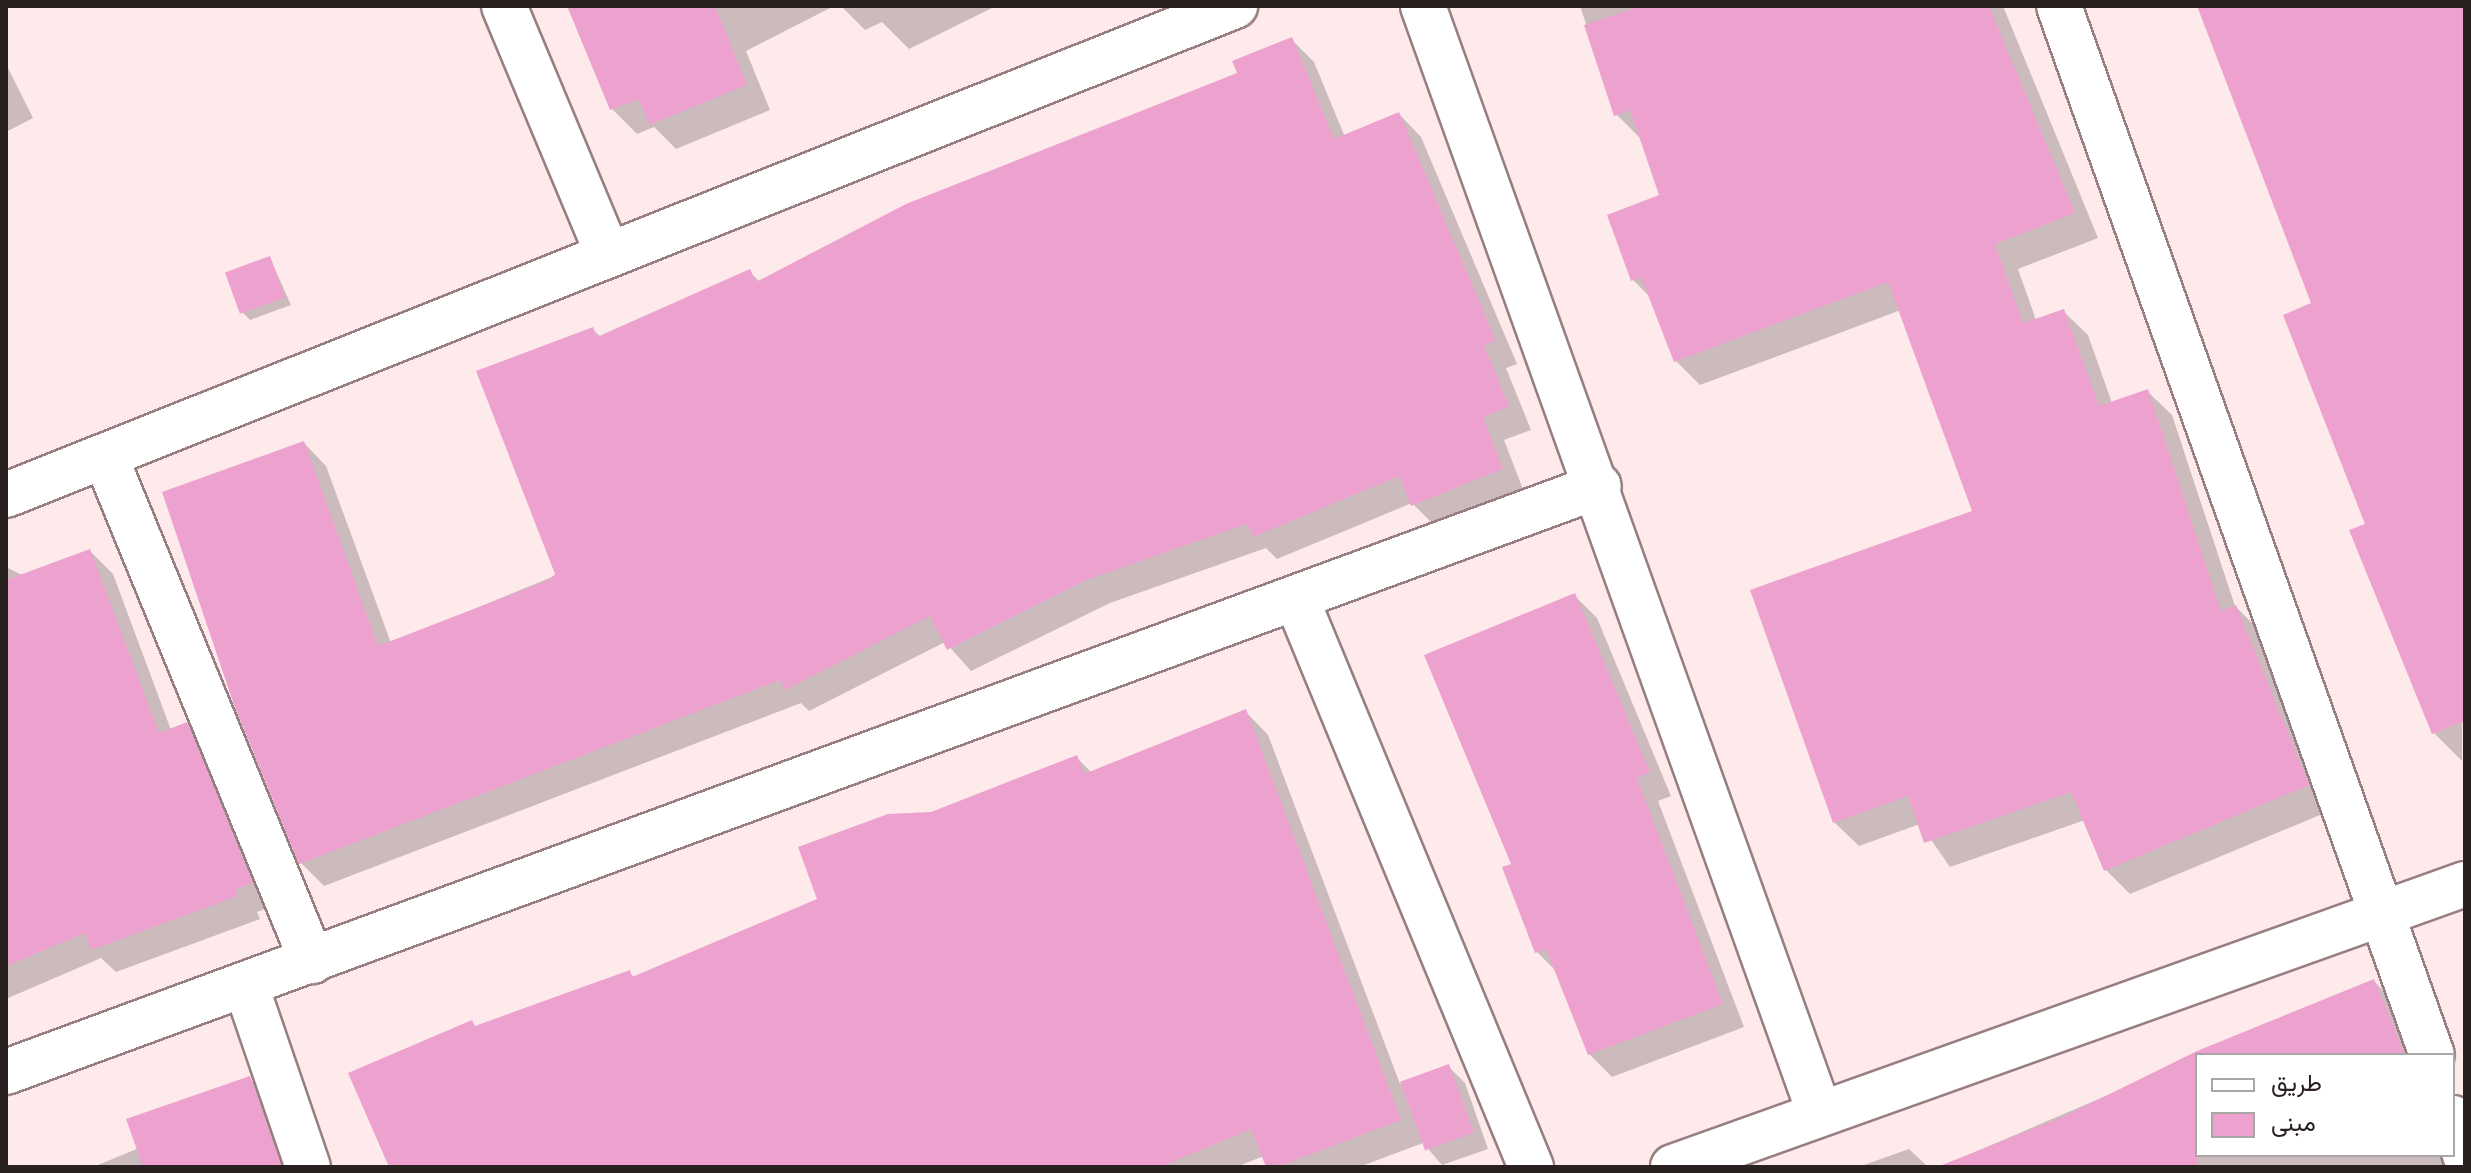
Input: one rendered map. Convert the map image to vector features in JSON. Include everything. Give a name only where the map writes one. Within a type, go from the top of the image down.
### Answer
[{"type":"street","points":[[504,6],[608,255]]},
{"type":"street","points":[[6,495],[1235,6]]},
{"type":"street","points":[[2059,6],[2386,913],[2431,1053]]},
{"type":"street","points":[[1419,14],[1599,486],[1820,1114]]},
{"type":"street","points":[[105,456],[312,961]]},
{"type":"street","points":[[6,1072],[1599,486]]},
{"type":"street","points":[[1296,598],[1531,1167]]},
{"type":"street","points":[[1673,1167],[2465,884]]},
{"type":"street","points":[[246,986],[308,1167]]},
{"type":"street","points":[[2455,1124],[2465,1155]]},
{"type":"building","points":[[567,6],[715,6],[747,85],[649,125],[639,99],[610,110]]},
{"type":"building","points":[[1642,6],[1989,6],[2075,213],[1995,244],[2023,323],[2064,309],[2099,406],[2148,389],[2221,611],[2236,605],[2309,785],[2104,871],[2071,792],[1924,843],[1908,796],[1833,823],[1750,590],[1972,511],[1888,282],[1674,362],[1641,277],[1631,281],[1607,215],[1659,195],[1630,110],[1614,116],[1584,25]]},
{"type":"building","points":[[2197,6],[2465,6],[2465,721],[2432,734],[2349,530],[2365,524],[2283,315],[2311,303]]},
{"type":"building","points":[[1292,37],[1334,139],[1399,112],[1496,341],[1484,345],[1509,407],[1483,417],[1503,469],[1411,506],[1399,476],[1253,537],[1247,524],[1086,580],[947,650],[930,616],[785,690],[780,680],[299,864],[234,705],[162,492],[304,441],[378,646],[549,580],[555,574],[476,371],[593,327],[597,337],[750,269],[756,282],[906,204],[1237,73],[1232,61]]},
{"type":"building","points":[[270,256],[285,297],[240,314],[225,272]]},
{"type":"building","points":[[90,549],[159,733],[187,722],[253,883],[235,889],[238,896],[91,950],[85,933],[6,966],[6,580]]},
{"type":"building","points":[[1575,593],[1650,772],[1637,778],[1723,1004],[1588,1055],[1546,949],[1535,953],[1502,867],[1511,864],[1424,655]]},
{"type":"building","points":[[1246,709],[1401,1120],[1277,1167],[1266,1167],[1251,1129],[1160,1167],[389,1167],[348,1073],[472,1020],[475,1026],[630,970],[632,977],[817,899],[798,847],[888,814],[931,812],[1077,755],[1084,774]]},
{"type":"building","points":[[2374,979],[2404,1053],[2195,1053],[2197,1167],[1937,1167],[2063,1117],[2197,1051]]},
{"type":"building","points":[[1449,1064],[1474,1133],[1425,1150],[1400,1082]]},
{"type":"building","points":[[250,1076],[282,1167],[143,1167],[126,1119]]}]
